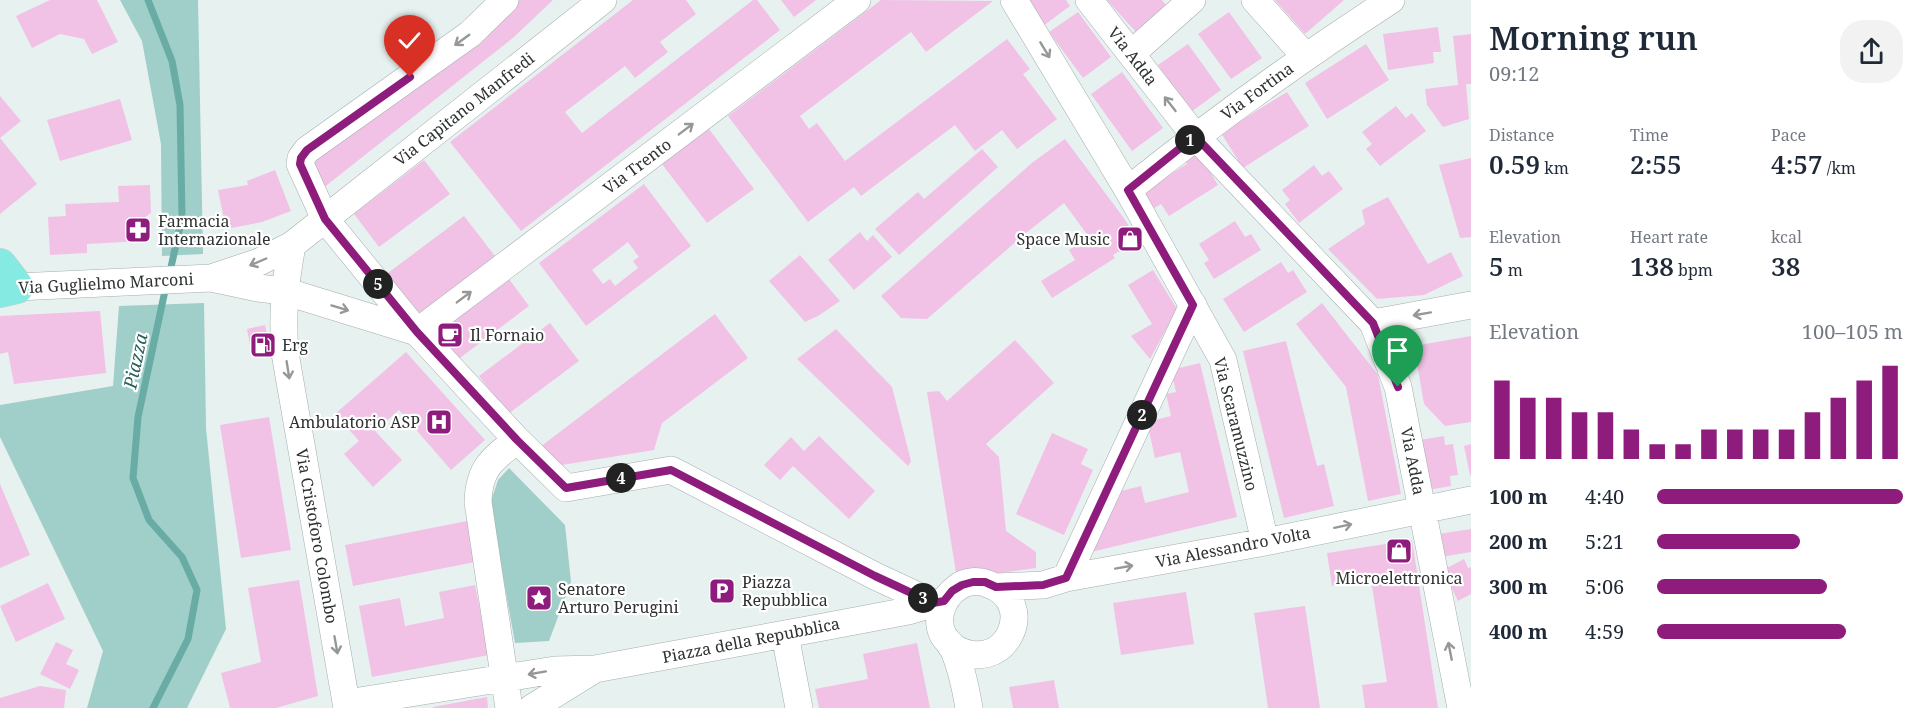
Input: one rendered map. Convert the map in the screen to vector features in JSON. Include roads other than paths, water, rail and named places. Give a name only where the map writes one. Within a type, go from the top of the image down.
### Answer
[{"type":"street","points":[[505,0],[470,34],[307,150],[300,164],[325,219],[417,332],[517,440],[566,488],[671,470],[875,576],[928,605],[948,641],[968,701]]},
{"type":"street","points":[[364,188],[369,168],[579,0]]},
{"type":"street","name":"Via Capitano Manfredi","points":[[211,278],[259,262],[292,245],[603,0]]},
{"type":"street","name":"Via Trento","points":[[417,332],[857,0]]},
{"type":"street","name":"Via Scaramuzzino","points":[[1014,0],[1128,190],[1223,360],[1265,542]]},
{"type":"street","name":"Via Adda","points":[[1089,0],[1195,136],[1373,323],[1398,387],[1461,708]]},
{"type":"street","points":[[1131,54],[1192,0]]},
{"type":"street","points":[[1255,0],[1305,56]]},
{"type":"street","name":"Via Fortina","points":[[1128,190],[1195,136],[1305,56],[1391,0]]},
{"type":"street","name":"Via Cristoforo Colombo","points":[[292,245],[284,291],[282,320],[285,353],[347,706]]},
{"type":"street","points":[[211,278],[284,291],[417,332]]},
{"type":"street","name":"Via Guglielmo Marconi","points":[[6,281],[133,281],[211,278]]},
{"type":"street","points":[[948,641],[968,655],[987,655],[998,649],[1054,581],[1193,305]]},
{"type":"street","points":[[1373,323],[1471,305]]},
{"type":"street","points":[[508,708],[479,517],[478,488],[483,472],[491,460],[517,440]]},
{"type":"street","name":"Via Alessandro Volta","points":[[996,587],[1054,581],[1265,542],[1471,500]]},
{"type":"street","points":[[928,605],[962,585],[985,582],[1005,594],[1014,617],[1013,629]]},
{"type":"street","name":"Piazza della Repubblica","points":[[595,669],[928,605]]},
{"type":"street","points":[[785,634],[800,708]]},
{"type":"street","points":[[968,701],[987,655]]},
{"type":"street","points":[[347,706],[555,670],[595,669]]},
{"type":"street","points":[[532,708],[595,669]]},
{"type":"waterway","name":"Piazza","points":[[148,0],[172,61],[180,105],[182,218],[169,276]]},
{"type":"waterway","name":"Piazza","points":[[153,708],[188,639],[197,590],[182,557],[149,520],[133,478],[138,417],[166,286]]},
{"type":"place","name":"Farmacia Internazionale","points":[[138,230]]},
{"type":"place","name":"Space Music","points":[[1130,239]]},
{"type":"place","name":"Il Fornaio","points":[[450,335]]},
{"type":"place","name":"Erg","points":[[263,345]]},
{"type":"place","name":"Ambulatorio ASP","points":[[439,422]]},
{"type":"place","name":"Microelettronica","points":[[1399,551]]},
{"type":"place","name":"Piazza Repubblica","points":[[722,591]]},
{"type":"place","name":"Senatore Arturo Perugini","points":[[539,598]]}]
